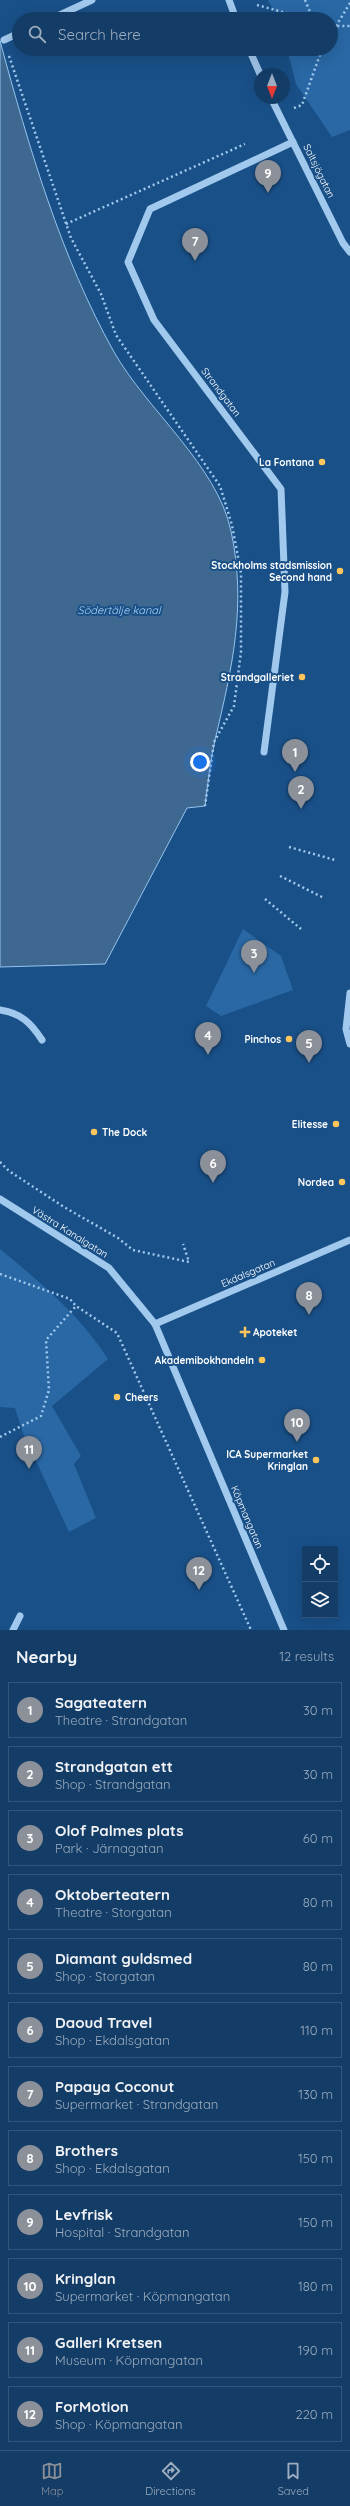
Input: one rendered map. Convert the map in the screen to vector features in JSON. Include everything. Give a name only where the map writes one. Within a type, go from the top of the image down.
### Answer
[{"type":"street","points":[[66,12],[92,0]]},
{"type":"street","points":[[229,0],[233,12]]},
{"type":"street","points":[[4,40],[12,36]]},
{"type":"street","points":[[252,56],[257,68]]},
{"type":"street","name":"Saltsjögatan","points":[[274,104],[343,243],[350,252]]},
{"type":"street","name":"Strandgatan","points":[[264,752],[285,592],[281,489],[154,320],[128,262],[150,209],[293,142]]},
{"type":"street","points":[[350,993],[346,1029],[350,1044]]},
{"type":"street","points":[[0,1010],[18,1015],[31,1023],[42,1040]]},
{"type":"street","name":"Västra Kanalgatan","points":[[0,1199],[109,1268],[155,1324]]},
{"type":"street","name":"Ekdalsgatan","points":[[155,1324],[350,1240]]},
{"type":"street","name":"Köpmangatan","points":[[155,1324],[284,1630]]},
{"type":"street","points":[[12,1630],[20,1616]]},
{"type":"path","points":[[305,0],[310,12]]},
{"type":"path","points":[[338,23],[350,3]]},
{"type":"path","points":[[257,5],[282,12]]},
{"type":"path","points":[[338,26],[350,26]]},
{"type":"path","points":[[4,40],[71,238],[101,294],[116,335],[220,486],[232,525],[241,573],[241,652],[234,706],[214,742],[206,806]]},
{"type":"path","points":[[279,114],[302,105],[320,56]]},
{"type":"path","points":[[66,224],[248,143]]},
{"type":"path","points":[[289,847],[335,860]]},
{"type":"path","points":[[280,876],[324,898]]},
{"type":"path","points":[[265,899],[301,929]]},
{"type":"path","points":[[0,1162],[9,1171],[64,1207],[118,1238],[133,1250],[189,1262],[183,1244]]},
{"type":"path","points":[[0,1274],[70,1299],[76,1306],[117,1333],[251,1630]]},
{"type":"path","points":[[0,1437],[41,1416],[49,1390],[46,1340],[76,1306]]},
{"type":"shaded area","points":[[268,0],[350,0],[350,130],[332,137],[296,84],[289,56],[338,56],[338,12],[274,12]]},
{"type":"shaded area","points":[[243,929],[281,956],[293,990],[221,1016],[206,1006]]},
{"type":"shaded area","points":[[0,1249],[45,1287],[72,1313],[108,1359],[52,1406],[81,1456],[74,1464],[96,1518],[69,1532],[23,1433],[15,1408],[0,1407]]},
{"type":"water","name":"Södertälje kanal","points":[[0,41],[22,121],[48,200],[77,277],[114,352],[128,374],[180,438],[211,483],[223,507],[231,531],[236,559],[238,585],[237,611],[232,662],[212,756],[205,806],[187,808],[105,964],[0,967]]},
{"type":"place","name":"Levfrisk","points":[[268,193]]},
{"type":"place","name":"Papaya Coconut","points":[[195,261]]},
{"type":"place","name":"La Fontana","points":[[322,462]]},
{"type":"place","name":"Stockholms stadsmission Second hand","points":[[340,571]]},
{"type":"place","name":"Strandgalleriet","points":[[302,677]]},
{"type":"place","name":"Sagateatern","points":[[295,772]]},
{"type":"place","name":"Strandgatan ett","points":[[301,809]]},
{"type":"place","name":"Olof Palmes plats","points":[[254,973]]},
{"type":"place","name":"Pinchos","points":[[289,1039]]},
{"type":"place","name":"Oktoberteatern","points":[[208,1055]]},
{"type":"place","name":"Diamant guldsmed","points":[[309,1063]]},
{"type":"place","name":"Elitesse","points":[[336,1124]]},
{"type":"place","name":"The Dock","points":[[94,1132]]},
{"type":"place","name":"Nordea","points":[[342,1182]]},
{"type":"place","name":"Daoud Travel","points":[[213,1183]]},
{"type":"place","name":"Brothers","points":[[309,1315]]},
{"type":"place","name":"Apoteket","points":[[245,1332]]},
{"type":"place","name":"Akademibokhandeln","points":[[262,1360]]},
{"type":"place","name":"Cheers","points":[[117,1397]]},
{"type":"place","name":"Kringlan","points":[[297,1442]]},
{"type":"place","name":"ICA Supermarket Kringlan","points":[[316,1460]]},
{"type":"place","name":"Galleri Kretsen","points":[[29,1469]]},
{"type":"place","name":"ForMotion","points":[[199,1590]]}]
